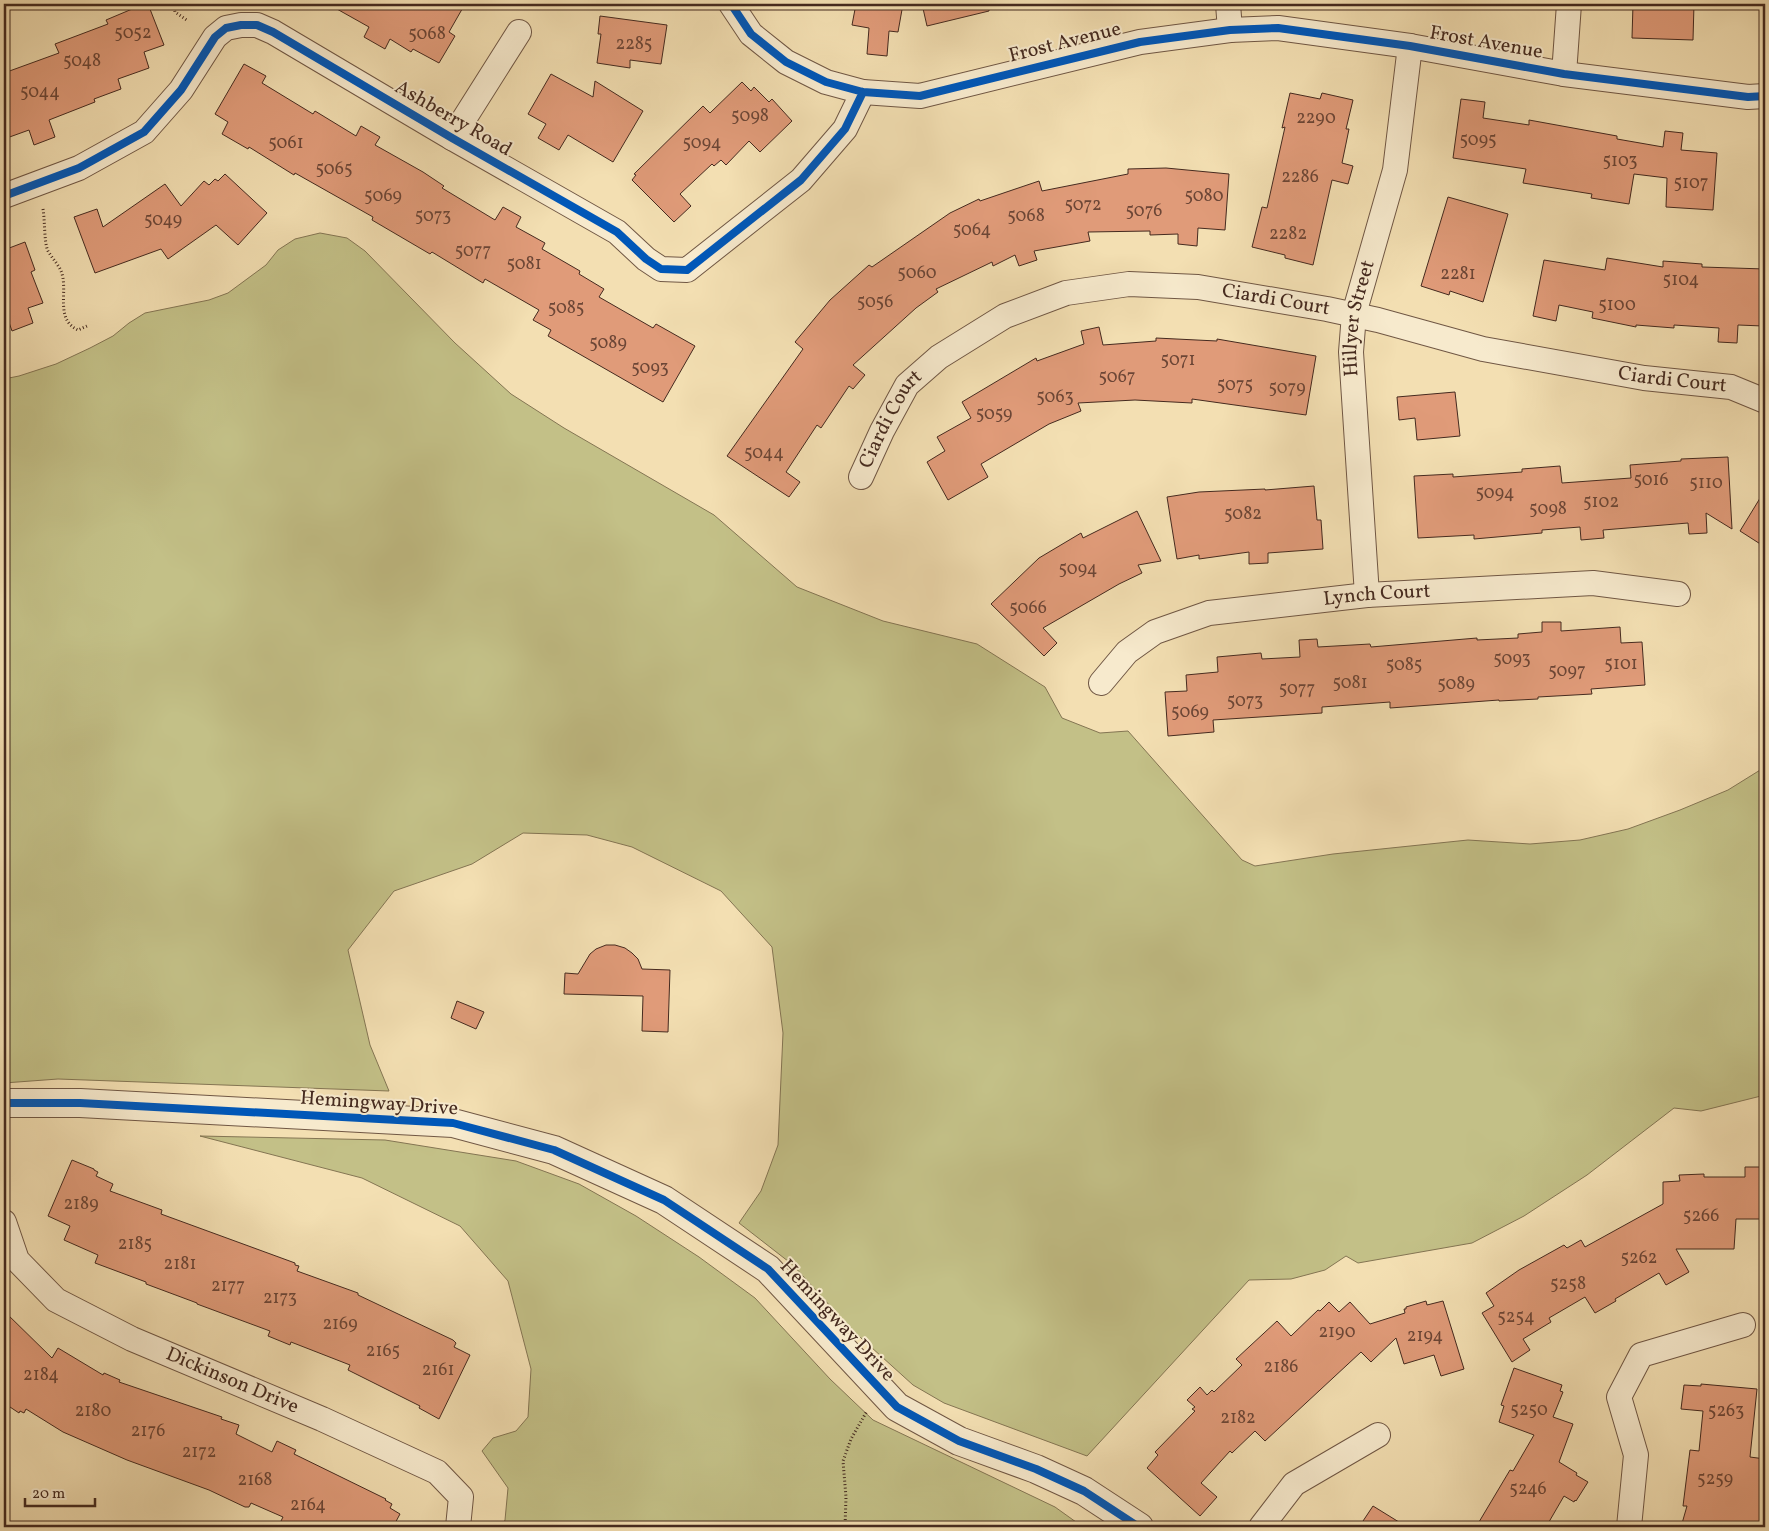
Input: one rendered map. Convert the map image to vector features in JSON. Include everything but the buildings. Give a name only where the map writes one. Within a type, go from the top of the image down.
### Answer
[{"type":"street","name":"Frost Avenue","points":[[731,4],[751,34],[786,62],[826,82],[863,92],[920,96],[1140,42],[1230,30],[1278,28],[1410,46],[1564,74],[1748,97],[1765,96]]},
{"type":"street","points":[[1228,4],[1230,30]]},
{"type":"street","points":[[1564,74],[1569,4]]},
{"type":"street","name":"Ashberry Road","points":[[4,196],[79,168],[144,132],[181,90],[215,37],[226,28],[241,25],[257,25],[617,232],[646,259],[661,269],[687,270],[801,180],[845,129],[863,92]]},
{"type":"street","points":[[452,138],[519,32]]},
{"type":"street","name":"Hillyer Street","points":[[1367,596],[1351,352],[1354,314],[1394,170],[1410,46]]},
{"type":"street","name":"Ciardi Court","points":[[861,477],[882,431],[907,385],[939,357],[1005,316],[1066,293],[1129,284],[1198,287],[1354,314],[1483,349],[1644,378],[1731,387],[1765,401]]},
{"type":"street","name":"Lynch Court","points":[[1102,683],[1127,652],[1155,632],[1209,613],[1367,596],[1593,583],[1678,594]]},
{"type":"street","name":"Hemingway Drive","points":[[4,1103],[80,1103],[453,1122],[554,1150],[664,1200],[768,1269],[896,1407],[959,1441],[1036,1469],[1084,1491],[1138,1527]]},
{"type":"street","name":"Dickinson Drive","points":[[4,1222],[17,1260],[56,1300],[132,1339],[322,1419],[437,1472],[461,1497],[458,1527]]},
{"type":"street","points":[[1629,1527],[1636,1455],[1619,1397],[1641,1355],[1743,1325]]},
{"type":"street","points":[[1261,1527],[1294,1484],[1378,1435]]},
{"type":"path","points":[[173,4],[175,12],[188,20]]},
{"type":"path","points":[[43,209],[48,250],[61,271],[64,286],[64,311],[67,322],[78,330],[87,326]]},
{"type":"path","points":[[845,1527],[846,1497],[843,1461],[851,1439],[868,1410]]},
{"type":"shaded area","points":[[320,233],[347,238],[365,251],[455,343],[511,394],[564,428],[714,515],[797,587],[883,621],[977,644],[1045,687],[1062,718],[1100,733],[1128,731],[1242,860],[1255,866],[1333,854],[1468,840],[1530,844],[1580,840],[1628,829],[1680,810],[1728,790],[1765,767],[1765,1095],[1701,1111],[1674,1108],[1587,1175],[1524,1216],[1472,1243],[1358,1263],[1346,1256],[1325,1270],[1291,1279],[1249,1280],[1087,1456],[944,1403],[913,1385],[850,1328],[793,1265],[739,1223],[761,1191],[778,1145],[783,1033],[772,947],[721,891],[632,847],[587,835],[523,833],[472,864],[394,891],[348,950],[370,1045],[389,1091],[58,1079],[4,1083],[4,379],[56,364],[113,336],[145,313],[209,300],[228,293],[266,265],[278,250],[295,239]]},
{"type":"shaded area","points":[[200,1136],[385,1140],[516,1161],[579,1184],[636,1216],[699,1257],[755,1298],[830,1379],[873,1420],[1055,1507],[1083,1527],[502,1527],[505,1520],[508,1488],[482,1451],[493,1438],[516,1431],[528,1417],[531,1369],[508,1281],[460,1226],[362,1178]]},
{"type":"cycle path","points":[[731,4],[751,34],[786,62],[826,82],[863,92],[920,96],[1140,42],[1230,30],[1278,28],[1410,46],[1564,74],[1748,97],[1765,96]]},
{"type":"cycle path","points":[[4,196],[79,168],[144,132],[181,90],[215,37],[226,28],[241,25],[257,25],[273,32],[452,138],[617,232],[646,259],[661,269],[687,270],[801,180],[845,129],[863,92]]},
{"type":"cycle path","points":[[4,1103],[80,1103],[453,1123],[554,1150],[664,1200],[768,1269],[897,1407],[959,1441],[1036,1469],[1084,1491],[1139,1527]]}]
